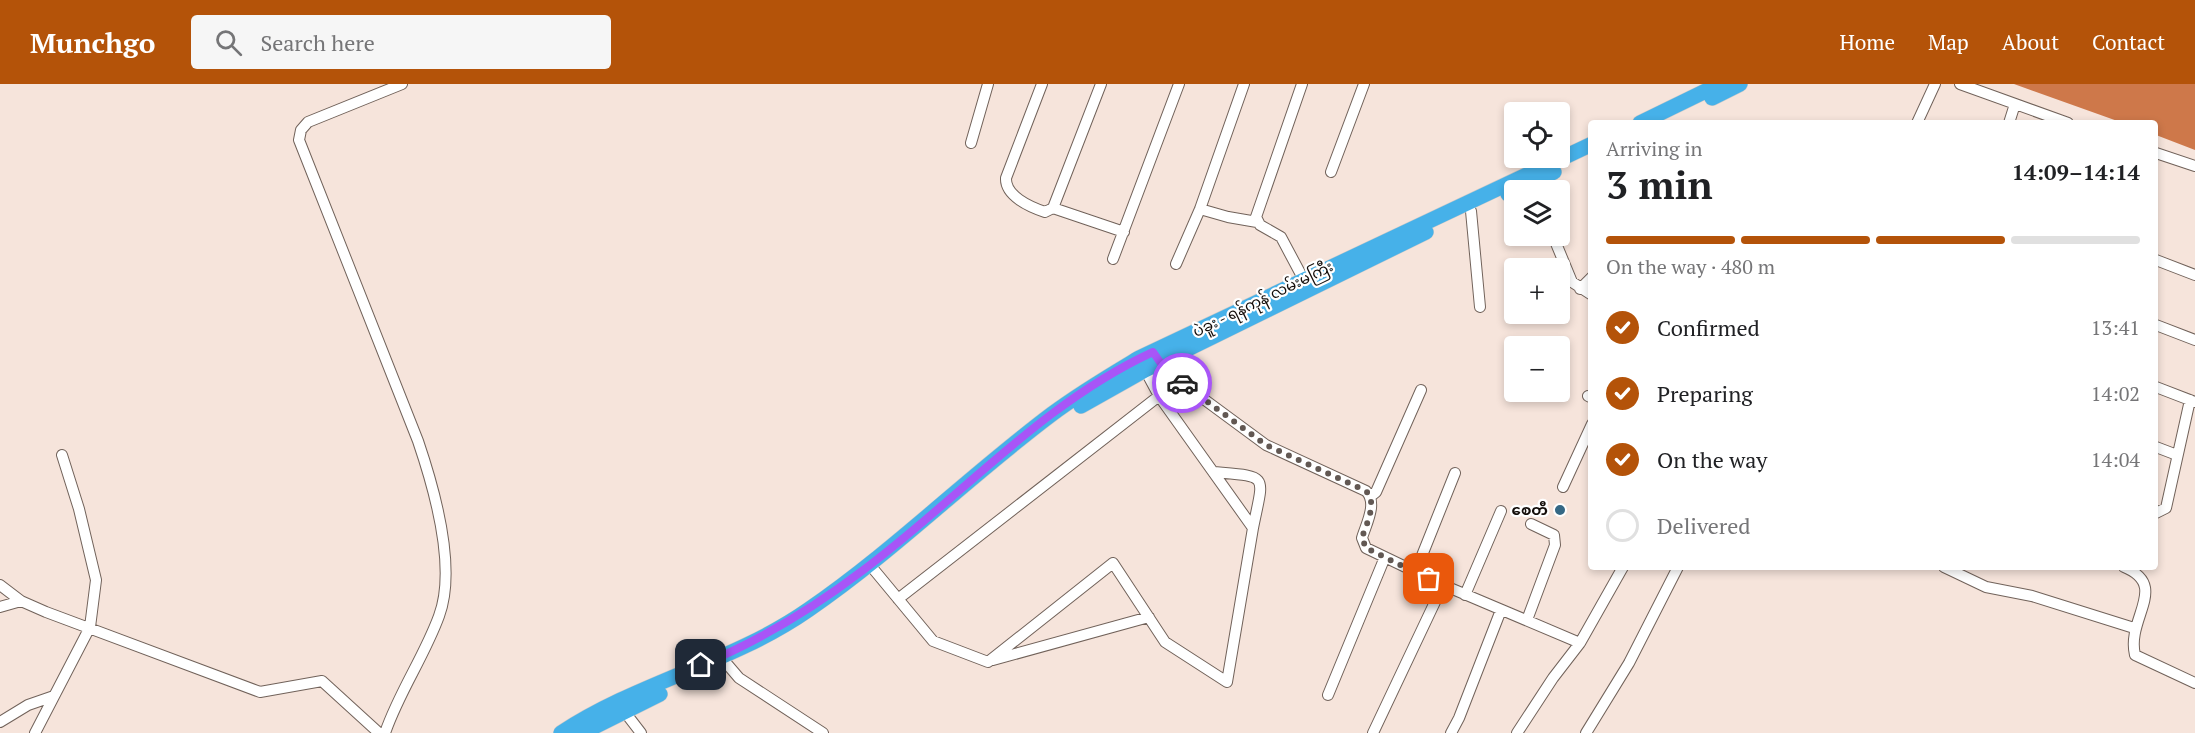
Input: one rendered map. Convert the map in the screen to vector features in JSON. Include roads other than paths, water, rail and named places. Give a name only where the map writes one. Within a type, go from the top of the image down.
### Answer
[{"type":"highway","points":[[1646,120],[1720,84]]},
{"type":"highway","points":[[1666,120],[1740,84]]},
{"type":"highway","name":"ပဲခူး - ရန်ကုန် လမ်းမကြီး","points":[[561,733],[741,648],[806,612],[873,569],[1052,414],[1096,383],[1157,357],[1588,146]]},
{"type":"highway","name":"ပဲခူး - ရန်ကုန် လမ်းမကြီး","points":[[1546,180],[1588,157]]},
{"type":"highway","name":"ပဲခူး - ရန်ကုန် လမ်းမကြီး","points":[[1306,284],[1504,198]]},
{"type":"highway","name":"ပဲခူး - ရန်ကုန် လမ်းမကြီး","points":[[582,733],[620,706],[726,664],[811,620],[1057,422],[1101,393],[1145,370],[1157,357]]},
{"type":"street","points":[[385,733],[392,711],[439,615],[446,590],[440,518],[435,491],[418,441],[299,140],[301,130],[308,122],[402,84]]},
{"type":"street","points":[[970,143],[988,84]]},
{"type":"street","points":[[1042,84],[1006,178],[1006,184],[1007,189],[1030,207],[1045,212],[1053,208],[1101,84]]},
{"type":"street","points":[[1113,259],[1179,84]]},
{"type":"street","points":[[1176,264],[1200,209],[1244,84]]},
{"type":"street","points":[[1257,222],[1256,217],[1302,84]]},
{"type":"street","points":[[1330,172],[1364,84]]},
{"type":"street","points":[[1918,120],[1935,84]]},
{"type":"street","points":[[1960,84],[2060,120]]},
{"type":"street","points":[[2010,120],[2015,104]]},
{"type":"street","points":[[2158,154],[2195,166]]},
{"type":"street","points":[[1053,208],[1124,232]]},
{"type":"street","points":[[1200,209],[1257,222],[1281,237],[1306,284]]},
{"type":"street","points":[[1471,211],[1476,248],[1476,289],[1480,306]]},
{"type":"street","points":[[1557,246],[1572,282],[1588,294]]},
{"type":"street","points":[[2158,261],[2195,274]]},
{"type":"street","points":[[1580,289],[1588,281]]},
{"type":"street","points":[[2158,326],[2195,340]]},
{"type":"street","points":[[1157,357],[1186,386],[1266,445],[1366,491],[1371,496],[1372,502],[1362,538],[1366,548],[1415,573],[1580,643]]},
{"type":"street","points":[[1145,370],[1159,396],[1253,528]]},
{"type":"street","points":[[2158,388],[2193,401],[2177,455],[2166,508],[2158,512]]},
{"type":"street","points":[[1371,496],[1376,492],[1421,390]]},
{"type":"street","points":[[898,599],[1159,396]]},
{"type":"street","points":[[1563,487],[1588,433]]},
{"type":"street","points":[[2158,448],[2177,455]]},
{"type":"street","points":[[35,733],[90,627],[96,580],[79,509],[62,454]]},
{"type":"street","points":[[988,662],[1113,563],[1165,642],[1227,682],[1261,488],[1260,481],[1254,476],[1213,472]]},
{"type":"street","points":[[1415,573],[1455,473]]},
{"type":"street","points":[[1465,595],[1501,512]]},
{"type":"street","points":[[1527,620],[1555,545],[1554,535],[1532,524]]},
{"type":"street","points":[[1328,695],[1385,557]]},
{"type":"street","points":[[873,569],[933,641],[988,662],[1149,618]]},
{"type":"street","points":[[1516,733],[1580,643],[1621,570]]},
{"type":"street","points":[[1586,733],[1629,663],[1676,570]]},
{"type":"street","points":[[1950,570],[1986,587],[2032,596],[2134,628]]},
{"type":"street","points":[[2132,570],[2139,573],[2145,583],[2146,595],[2134,628],[2132,644],[2135,655],[2195,683]]},
{"type":"street","points":[[0,585],[21,601],[260,692],[322,681],[380,733]]},
{"type":"street","points":[[1373,733],[1443,585]]},
{"type":"street","points":[[0,607],[21,601]]},
{"type":"street","points":[[1451,733],[1501,610]]},
{"type":"street","points":[[726,664],[739,678],[823,733]]},
{"type":"street","points":[[0,722],[28,705],[54,696]]},
{"type":"street","points":[[620,706],[641,733]]},
{"type":"place","name":"စေတီ","points":[[1560,510]]}]
